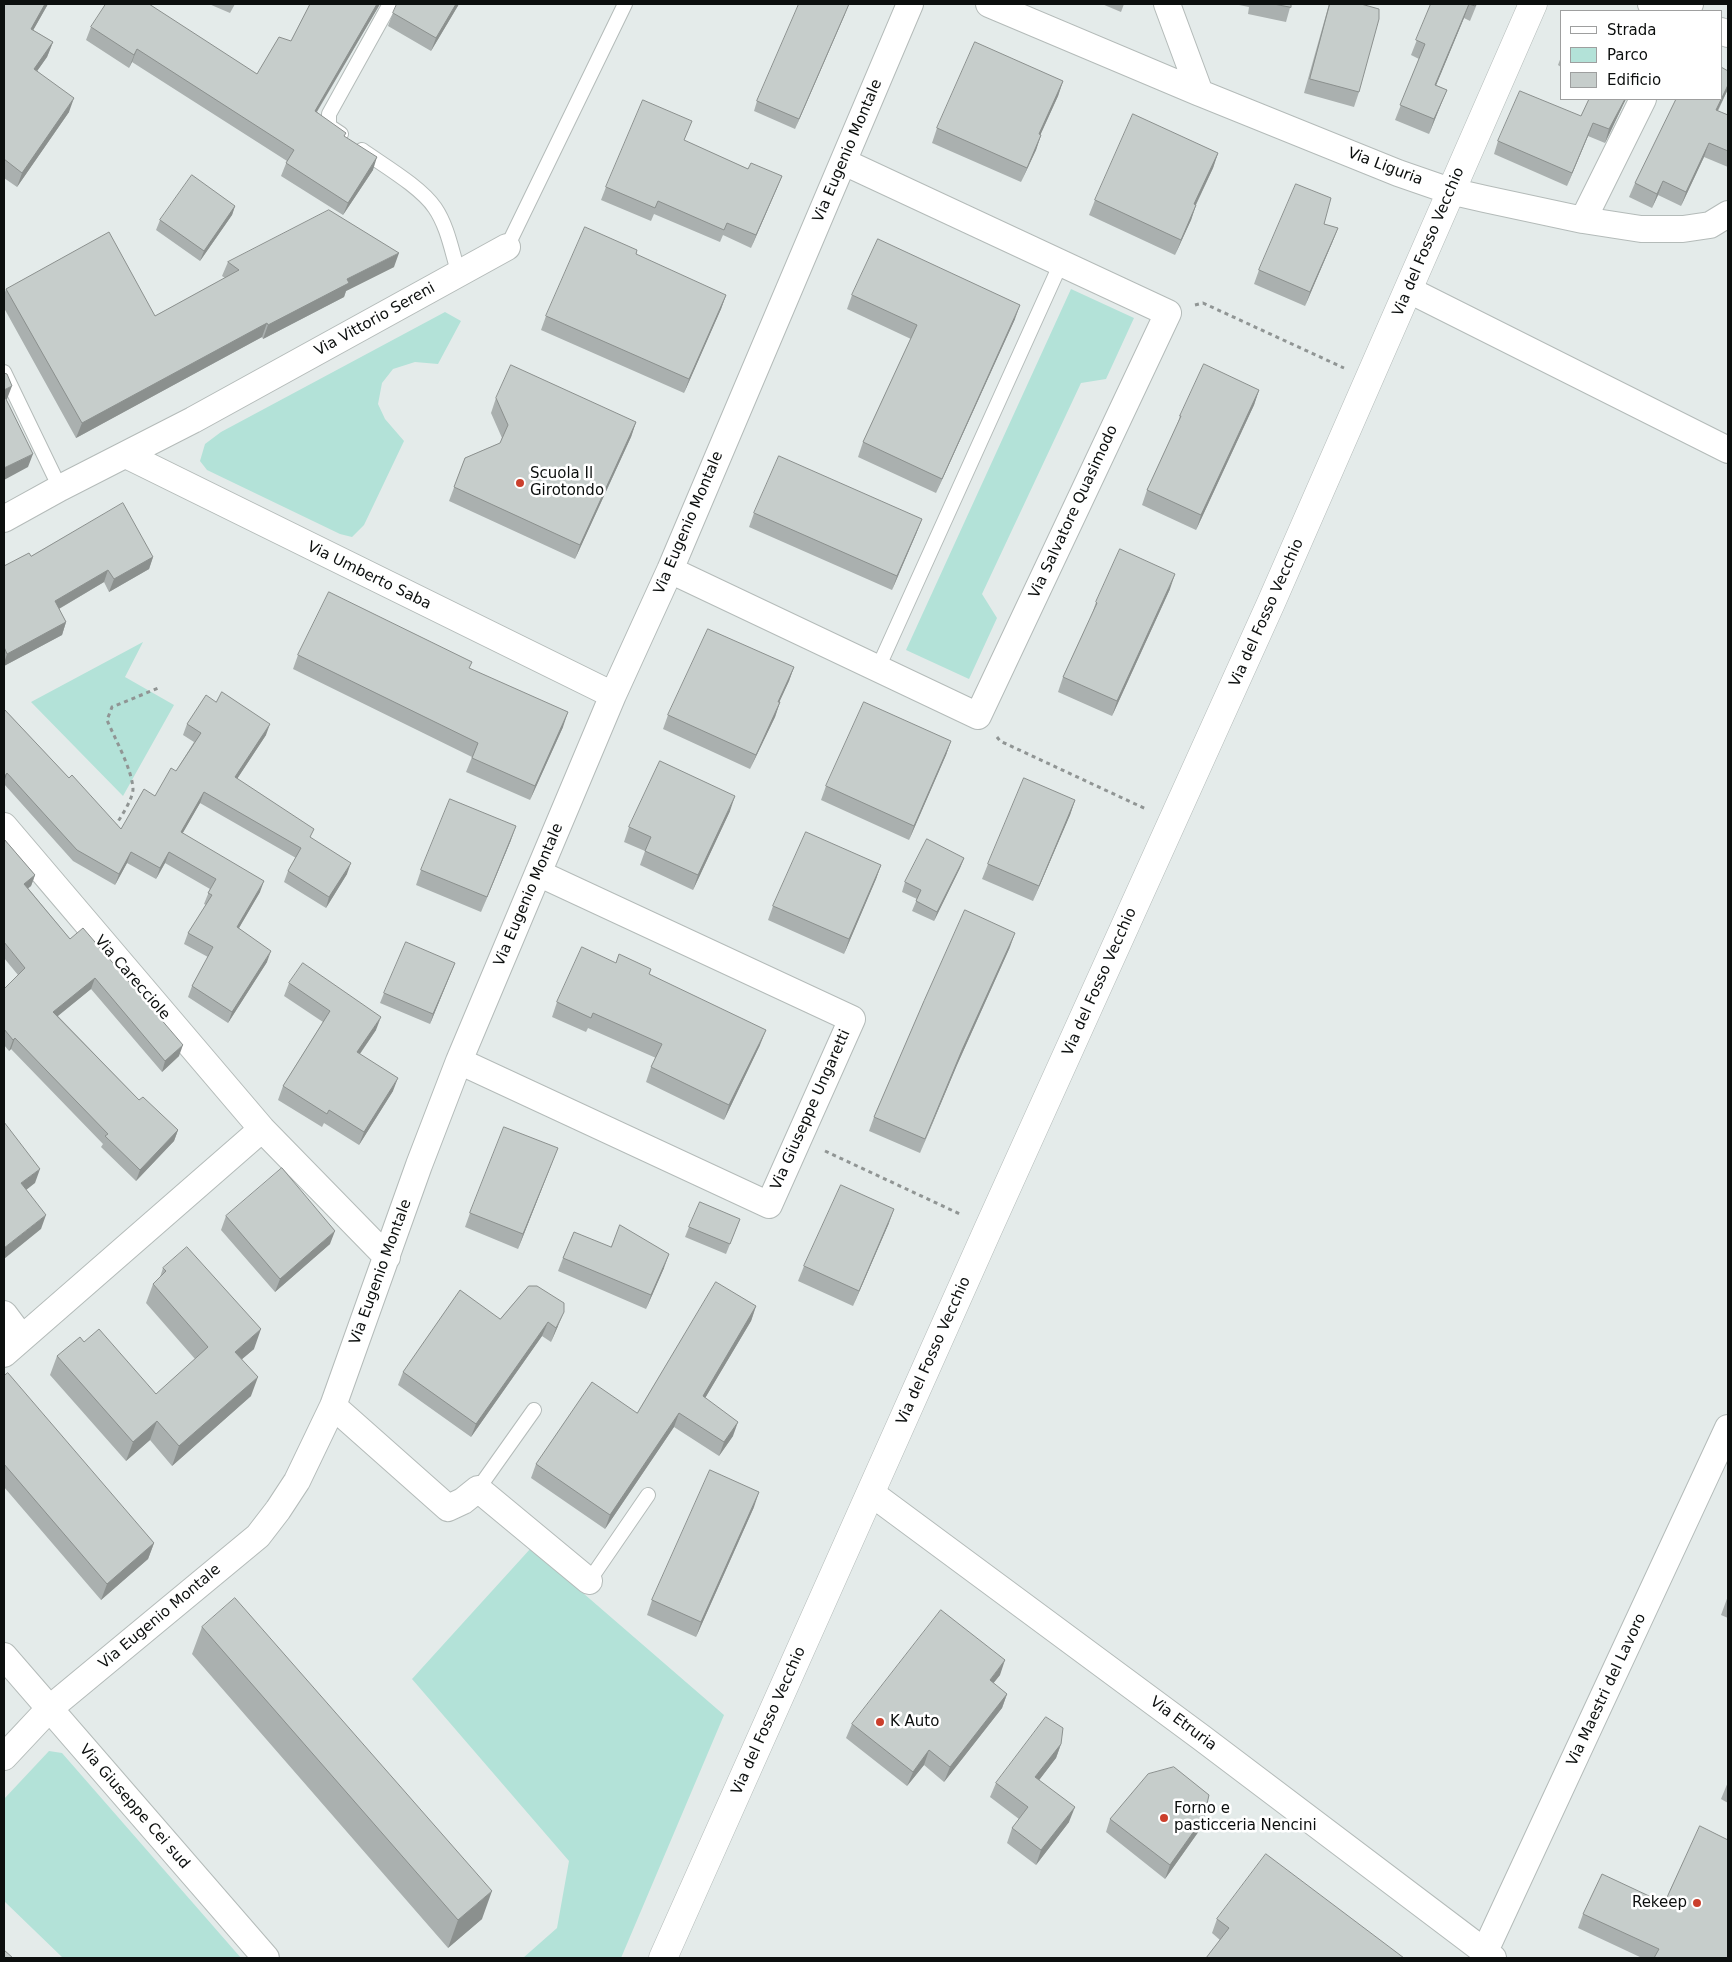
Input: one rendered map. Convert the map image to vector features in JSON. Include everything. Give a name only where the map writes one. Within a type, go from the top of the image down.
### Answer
[{"type":"street","name":"Via Eugenio Montale","points":[[4,1757],[49,1709],[258,1536],[297,1481],[333,1406],[419,1165],[459,1061],[613,695],[670,570],[910,4]]},
{"type":"street","points":[[989,4],[1200,93]]},
{"type":"street","points":[[1167,4],[1200,93]]},
{"type":"street","name":"Via del Fosso Vecchio","points":[[663,1958],[989,1227],[1173,822],[1409,290],[1532,4]]},
{"type":"street","points":[[1651,4],[1666,10]]},
{"type":"street","name":"Via Liguria","points":[[1200,93],[1398,173],[1450,191],[1583,220],[1641,229],[1683,229],[1710,225],[1728,214]]},
{"type":"street","points":[[1583,220],[1643,100]]},
{"type":"street","points":[[844,162],[1168,313]]},
{"type":"street","name":"Via Vittorio Sereni","points":[[4,519],[126,455],[507,246]]},
{"type":"street","points":[[1409,290],[1728,450]]},
{"type":"street","name":"Via Salvatore Quasimodo","points":[[978,716],[1168,313]]},
{"type":"street","name":"Via Umberto Saba","points":[[126,455],[613,695]]},
{"type":"street","points":[[670,570],[978,716]]},
{"type":"street","name":"Via Carecciole","points":[[4,826],[262,1129],[387,1256]]},
{"type":"street","name":"Via Giuseppe Ungaretti","points":[[459,1061],[769,1205],[852,1019],[538,873]]},
{"type":"street","points":[[4,1314],[13,1346],[262,1129]]},
{"type":"street","points":[[333,1406],[448,1508],[463,1501],[478,1489],[589,1581]]},
{"type":"street","name":"Via Maestri del Lavoro","points":[[1489,1955],[1728,1428]]},
{"type":"street","name":"Via Etruria","points":[[871,1493],[1202,1738],[1489,1955]]},
{"type":"street","name":"Via Giuseppe Cei sud","points":[[4,1656],[266,1958]]},
{"type":"lane","points":[[390,4],[329,114],[330,126],[419,191],[435,207],[442,220],[459,274]]},
{"type":"lane","name":"Via Vittorio Sereni","points":[[507,246],[625,4]]},
{"type":"lane","points":[[878,668],[1061,263]]},
{"type":"lane","points":[[4,372],[60,488]]},
{"type":"lane","points":[[478,1489],[534,1410]]},
{"type":"lane","points":[[589,1581],[648,1495]]},
{"type":"path","points":[[1168,313],[1203,302],[1369,380]]},
{"type":"path","points":[[112,831],[122,816],[133,790],[128,769],[106,720],[112,707],[162,687]]},
{"type":"path","points":[[978,716],[1000,741],[1173,822]]},
{"type":"path","points":[[799,1139],[989,1227]]},
{"type":"green space","points":[[1071,289],[1134,318],[1106,379],[1081,383],[982,594],[997,618],[969,679],[906,650]]},
{"type":"green space","points":[[445,312],[461,321],[438,364],[415,362],[393,369],[382,383],[378,404],[385,419],[404,441],[364,525],[352,537],[340,534],[207,470],[200,461],[205,444],[221,432]]},
{"type":"green space","points":[[143,642],[125,677],[174,705],[123,796],[31,702]]},
{"type":"green space","points":[[531,1548],[724,1715],[621,1958],[523,1958],[557,1928],[569,1861],[412,1679]]},
{"type":"green space","points":[[49,1751],[62,1753],[241,1958],[63,1958],[4,1901],[4,1799]]},
{"type":"building","points":[[4,4],[45,4],[31,29],[53,42],[34,69],[74,98],[22,173],[4,159]]},
{"type":"building","points":[[106,4],[149,4],[257,74],[279,37],[291,41],[310,4],[377,4],[315,111],[346,133],[344,136],[377,157],[348,203],[286,163],[294,150],[137,49],[134,55],[91,27]]},
{"type":"building","points":[[397,4],[456,4],[436,38],[393,13]]},
{"type":"building","points":[[799,4],[849,4],[799,119],[757,101]]},
{"type":"building","points":[[1274,4],[1291,4],[1291,7]]},
{"type":"building","points":[[1330,4],[1361,4],[1379,9],[1379,19],[1359,92],[1310,79]]},
{"type":"building","points":[[1431,4],[1469,4],[1435,85],[1447,90],[1434,119],[1400,105],[1425,44],[1416,40]]},
{"type":"building","points":[[975,42],[1063,81],[1039,134],[1041,135],[1027,168],[937,128]]},
{"type":"building","points":[[1722,68],[1728,71],[1728,85],[1722,98]]},
{"type":"building","points":[[1520,91],[1581,116],[1589,100],[1624,100],[1609,129],[1593,123],[1572,173],[1498,141]]},
{"type":"building","points":[[643,100],[692,121],[684,140],[748,169],[751,163],[782,176],[756,235],[727,223],[724,230],[658,201],[655,208],[606,187]]},
{"type":"building","points":[[1676,100],[1721,100],[1716,110],[1728,115],[1728,151],[1709,143],[1686,192],[1663,181],[1657,194],[1635,183]]},
{"type":"building","points":[[1133,114],[1218,153],[1194,204],[1196,205],[1181,240],[1095,200]]},
{"type":"building","points":[[192,175],[235,206],[204,251],[160,220]]},
{"type":"building","points":[[1296,184],[1331,198],[1324,224],[1338,228],[1310,292],[1259,270]]},
{"type":"building","points":[[329,210],[399,253],[347,279],[349,283],[268,325],[267,323],[82,423],[6,289],[109,232],[155,316],[239,270],[228,262]]},
{"type":"building","points":[[585,227],[637,250],[636,254],[726,295],[689,379],[546,316]]},
{"type":"building","points":[[878,239],[1020,305],[942,479],[863,442],[917,325],[852,295]]},
{"type":"building","points":[[1204,364],[1259,390],[1201,515],[1147,490]]},
{"type":"building","points":[[511,365],[636,422],[580,545],[454,487],[465,458],[500,443],[508,425],[496,398]]},
{"type":"building","points":[[4,373],[7,374],[12,386],[4,390]]},
{"type":"building","points":[[4,395],[33,454],[4,468]]},
{"type":"building","points":[[779,456],[922,519],[897,576],[754,513]]},
{"type":"building","points":[[123,503],[153,557],[114,579],[108,570],[55,601],[66,622],[7,654],[4,647],[4,566],[29,553],[31,556]]},
{"type":"building","points":[[1120,549],[1175,574],[1117,701],[1063,677]]},
{"type":"building","points":[[329,592],[472,662],[469,668],[568,712],[535,786],[472,758],[478,743],[298,655]]},
{"type":"building","points":[[708,629],[794,667],[756,755],[668,715]]},
{"type":"building","points":[[222,692],[270,724],[235,777],[314,829],[310,837],[351,863],[329,897],[288,871],[301,848],[204,792],[181,832],[264,881],[237,927],[271,951],[232,1012],[192,986],[213,947],[188,933],[212,895],[208,893],[216,879],[169,852],[160,868],[131,852],[119,874],[77,850],[7,773],[4,777],[4,709],[69,778],[72,775],[121,829],[144,789],[155,796],[171,768],[176,771],[201,733],[187,724],[206,695],[216,702]]},
{"type":"building","points":[[864,702],[951,741],[914,826],[826,786]]},
{"type":"building","points":[[660,761],[735,796],[698,875],[645,851],[651,837],[629,827]]},
{"type":"building","points":[[1024,778],[1075,800],[1039,886],[988,864]]},
{"type":"building","points":[[450,799],[516,826],[487,897],[421,870]]},
{"type":"building","points":[[806,832],[881,865],[849,939],[773,906]]},
{"type":"building","points":[[4,839],[35,875],[24,884],[70,939],[83,928],[183,1045],[165,1061],[95,978],[53,1012],[139,1100],[143,1097],[178,1130],[140,1170],[105,1136],[108,1134],[4,1029],[4,989],[25,968],[4,942]]},
{"type":"building","points":[[927,839],[964,858],[937,912],[916,901],[921,890],[905,882]]},
{"type":"building","points":[[965,910],[1015,933],[962,1050],[925,1139],[874,1117]]},
{"type":"building","points":[[406,942],[455,963],[433,1014],[384,993]]},
{"type":"building","points":[[582,947],[616,963],[619,954],[651,969],[649,974],[766,1030],[729,1105],[651,1067],[662,1044],[593,1013],[591,1018],[557,1002]]},
{"type":"building","points":[[303,963],[381,1017],[357,1052],[398,1078],[364,1132],[329,1110],[327,1114],[283,1086],[330,1011],[289,983]]},
{"type":"building","points":[[4,1122],[40,1169],[21,1183],[46,1215],[4,1248]]},
{"type":"building","points":[[504,1127],[558,1148],[523,1234],[470,1213]]},
{"type":"building","points":[[282,1168],[335,1231],[280,1279],[226,1216]]},
{"type":"building","points":[[841,1185],[894,1209],[859,1291],[804,1266]]},
{"type":"building","points":[[700,1202],[740,1219],[730,1244],[689,1227]]},
{"type":"building","points":[[620,1225],[669,1254],[651,1295],[563,1258],[574,1232],[611,1247]]},
{"type":"building","points":[[187,1247],[261,1329],[235,1352],[258,1377],[179,1446],[157,1421],[133,1442],[57,1356],[80,1337],[84,1342],[99,1329],[156,1394],[208,1347],[153,1284],[166,1271],[163,1268]]},
{"type":"building","points":[[716,1282],[756,1306],[703,1396],[738,1422],[724,1442],[679,1413],[610,1515],[536,1464],[592,1382],[637,1413]]},
{"type":"building","points":[[529,1286],[537,1286],[564,1303],[564,1312],[556,1328],[548,1322],[476,1424],[403,1372],[460,1290],[500,1319]]},
{"type":"building","points":[[8,1373],[154,1543],[107,1584],[4,1464],[4,1376]]},
{"type":"building","points":[[710,1470],[759,1492],[701,1622],[652,1600]]},
{"type":"building","points":[[235,1598],[492,1891],[458,1920],[202,1627]]},
{"type":"building","points":[[941,1610],[1005,1660],[990,1680],[1007,1694],[950,1767],[929,1750],[913,1772],[852,1724]]},
{"type":"building","points":[[1046,1717],[1063,1728],[1061,1744],[1035,1777],[1075,1807],[1041,1850],[1012,1828],[1028,1807],[996,1783]]},
{"type":"building","points":[[1174,1767],[1209,1795],[1204,1817],[1170,1865],[1110,1819],[1148,1774]]},
{"type":"building","name":"Rekeep","points":[[1700,1826],[1728,1840],[1728,1958],[1654,1958],[1659,1949],[1583,1914],[1602,1874],[1664,1903]]},
{"type":"building","points":[[1266,1854],[1404,1958],[1206,1958],[1229,1928],[1217,1919]]},
{"type":"building","points":[[4,1950],[13,1958],[4,1958]]},
{"type":"place","name":"Scuola Il Girotondo","points":[[520,483]]},
{"type":"place","name":"K Auto","points":[[880,1722]]},
{"type":"place","name":"Forno e pasticceria Nencini","points":[[1164,1818]]},
{"type":"place","name":"Rekeep","points":[[1697,1903]]}]
